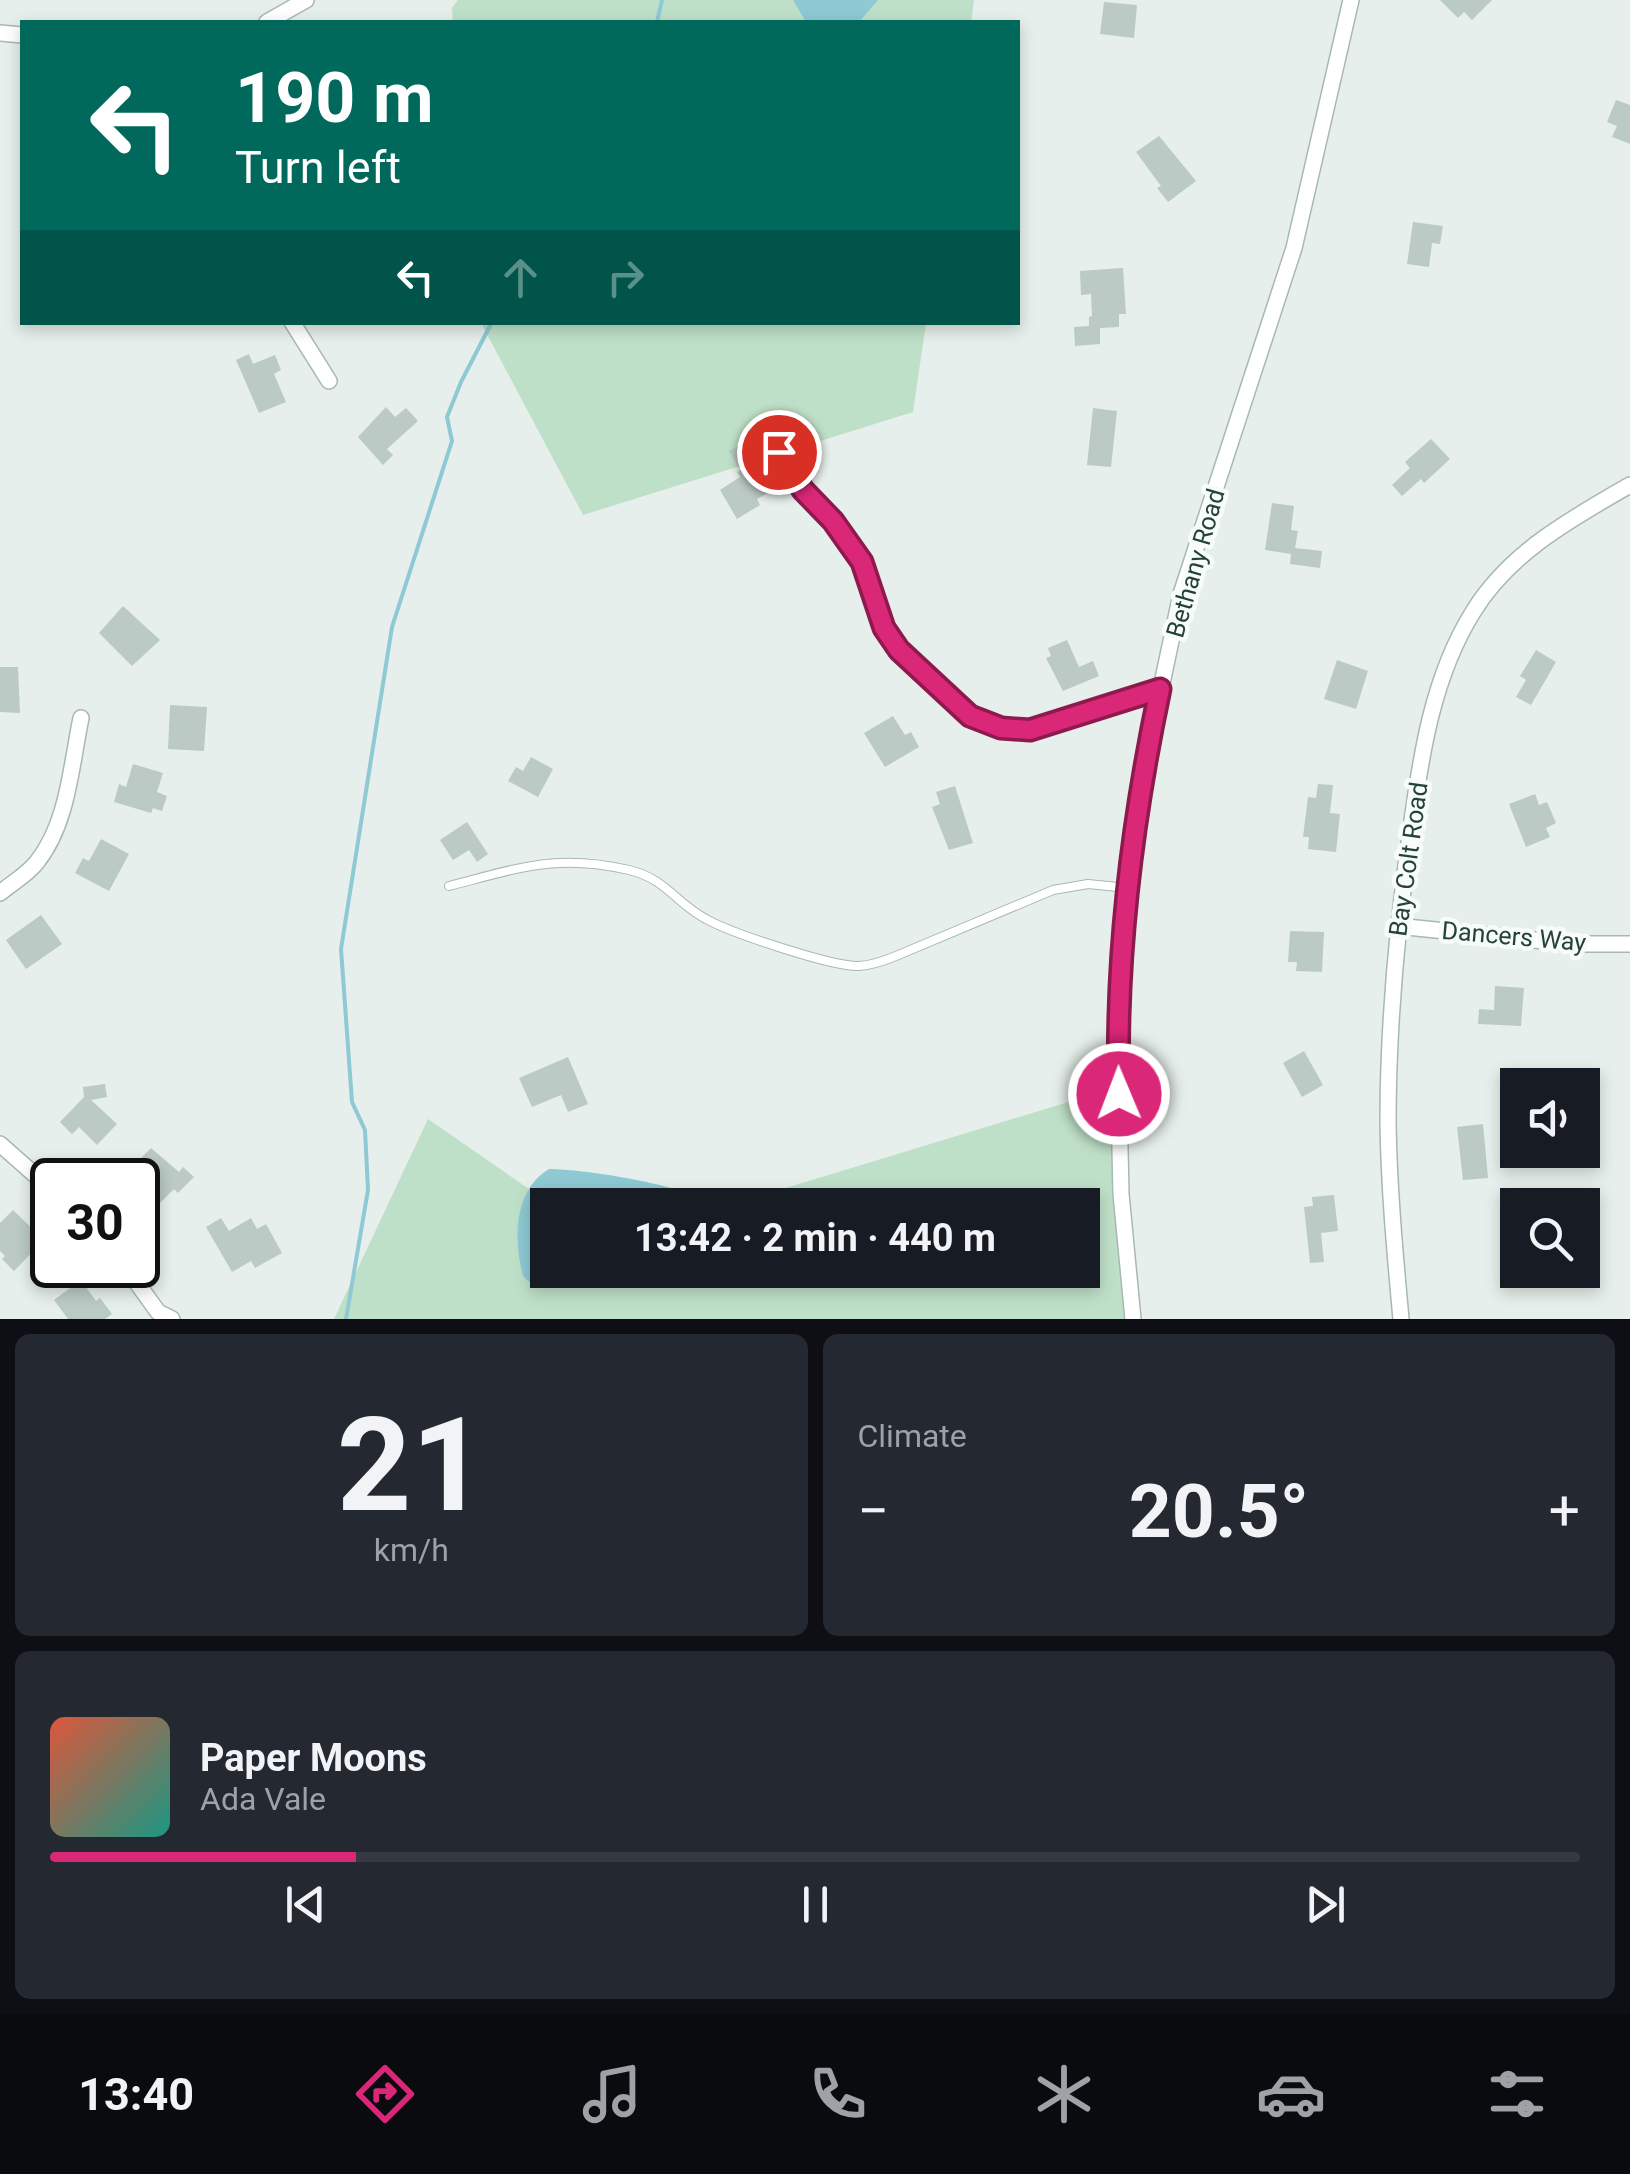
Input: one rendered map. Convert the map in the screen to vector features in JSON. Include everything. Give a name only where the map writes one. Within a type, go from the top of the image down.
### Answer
[{"type":"street","points":[[271,20],[306,0]]},
{"type":"street","name":"Bethany Road","points":[[1132,1319],[1121,1194],[1118,1060],[1128,888],[1143,772],[1181,594],[1294,248],[1351,0]]},
{"type":"street","points":[[294,325],[328,381]]},
{"type":"street","name":"Bay Colt Road","points":[[1401,1319],[1388,1124],[1390,1024],[1397,926],[1415,797],[1434,705],[1454,644],[1495,582],[1523,553],[1562,524],[1630,485]]},
{"type":"street","points":[[0,893],[36,865],[52,838],[67,791],[80,718]]},
{"type":"street","name":"Dancers Way","points":[[1397,926],[1573,944],[1630,944]]},
{"type":"street","points":[[0,1144],[30,1171]]},
{"type":"street","points":[[141,1288],[158,1312],[172,1319]]},
{"type":"lane","points":[[779,452],[803,490],[833,521],[862,562],[884,628],[899,650],[970,716],[1001,728],[1030,730],[1160,689]]},
{"type":"lane","points":[[449,886],[548,861],[585,861],[658,880],[704,919],[740,933],[855,966],[896,956],[1053,890],[1088,884],[1128,888]]},
{"type":"green space","points":[[458,0],[974,0],[971,20],[453,20],[452,8]]},
{"type":"green space","points":[[482,325],[926,325],[913,412],[583,515]]},
{"type":"green space","points":[[1111,1089],[1125,1319],[334,1319],[428,1119],[530,1190],[530,1288],[1100,1288],[1100,1188],[786,1188]]},
{"type":"water","points":[[793,0],[878,0],[861,20],[805,20]]},
{"type":"water","points":[[549,1169],[609,1175],[670,1188],[530,1188],[530,1282],[523,1276],[518,1247],[519,1216],[529,1189],[537,1178]]},
{"type":"building","points":[[1440,0],[1492,0],[1472,20],[1464,12],[1458,18]]},
{"type":"building","points":[[1104,2],[1137,5],[1134,38],[1100,34]]},
{"type":"building","points":[[1616,100],[1630,105],[1630,144],[1612,137],[1617,126],[1607,122]]},
{"type":"building","points":[[1159,136],[1196,181],[1168,202],[1136,152]]},
{"type":"building","points":[[1413,222],[1443,226],[1440,244],[1432,243],[1429,267],[1407,264]]},
{"type":"building","points":[[1123,268],[1126,314],[1119,314],[1119,327],[1100,328],[1100,344],[1075,346],[1074,327],[1089,326],[1092,316],[1091,294],[1081,295],[1080,271]]},
{"type":"building","points":[[249,354],[253,364],[275,355],[281,370],[274,374],[286,402],[259,413],[236,360]]},
{"type":"building","points":[[386,407],[395,417],[406,408],[418,421],[387,449],[393,455],[383,465],[358,437]]},
{"type":"building","points":[[1093,408],[1117,411],[1111,467],[1087,465]]},
{"type":"building","points":[[754,437],[771,466],[760,472],[771,491],[757,499],[760,505],[737,519],[720,490],[740,477],[737,472],[741,470],[729,451]]},
{"type":"building","points":[[1431,439],[1450,459],[1424,483],[1421,479],[1402,496],[1392,485],[1410,468],[1405,462]]},
{"type":"building","points":[[1272,503],[1294,506],[1291,530],[1298,531],[1295,548],[1322,551],[1320,568],[1290,564],[1291,554],[1265,550]]},
{"type":"building","points":[[123,606],[160,640],[132,666],[99,633]]},
{"type":"building","points":[[1067,640],[1079,667],[1093,661],[1099,676],[1063,691],[1046,658],[1051,656],[1048,648]]},
{"type":"building","points":[[1536,650],[1556,662],[1531,705],[1516,697],[1526,680],[1520,676]]},
{"type":"building","points":[[1337,660],[1368,671],[1356,709],[1324,699]]},
{"type":"building","points":[[0,667],[18,667],[20,713],[0,712]]},
{"type":"building","points":[[170,705],[207,707],[204,751],[168,749]]},
{"type":"building","points":[[893,716],[905,735],[911,732],[919,747],[885,767],[864,733]]},
{"type":"building","points":[[531,757],[553,769],[538,797],[508,781],[516,767],[523,771]]},
{"type":"building","points":[[133,764],[163,773],[157,792],[167,796],[162,811],[153,808],[151,813],[114,802],[119,784],[126,787]]},
{"type":"building","points":[[1318,784],[1333,785],[1330,813],[1340,814],[1336,852],[1308,849],[1309,837],[1303,837],[1308,797],[1316,798]]},
{"type":"building","points":[[955,786],[973,843],[949,850],[932,807],[940,804],[936,792]]},
{"type":"building","points":[[1535,794],[1539,805],[1547,802],[1556,823],[1546,828],[1550,837],[1526,847],[1509,804]]},
{"type":"building","points":[[467,822],[488,854],[477,862],[469,850],[453,860],[440,840]]},
{"type":"building","points":[[101,839],[129,854],[109,891],[75,873],[83,858],[89,861]]},
{"type":"building","points":[[41,915],[62,944],[26,969],[6,940]]},
{"type":"building","points":[[1290,931],[1324,932],[1322,972],[1296,971],[1297,962],[1288,962]]},
{"type":"building","points":[[1495,986],[1524,988],[1521,1026],[1478,1024],[1479,1009],[1494,1010]]},
{"type":"building","points":[[1304,1051],[1323,1085],[1302,1097],[1283,1063]]},
{"type":"building","points":[[568,1057],[588,1104],[568,1112],[561,1095],[532,1107],[519,1078]]},
{"type":"building","points":[[105,1084],[107,1097],[91,1100],[117,1124],[97,1145],[79,1127],[72,1134],[60,1122],[84,1097],[83,1087]]},
{"type":"building","points":[[1483,1124],[1488,1178],[1463,1180],[1457,1127]]},
{"type":"building","points":[[151,1148],[179,1172],[183,1167],[194,1177],[160,1203],[160,1158],[141,1158]]},
{"type":"building","points":[[1334,1195],[1338,1231],[1321,1233],[1324,1262],[1310,1263],[1304,1207],[1313,1206],[1312,1197]]},
{"type":"building","points":[[13,1210],[30,1226],[30,1254],[14,1271],[2,1259],[5,1256],[0,1251],[0,1223]]},
{"type":"building","points":[[221,1218],[229,1231],[251,1218],[257,1229],[266,1224],[282,1253],[255,1268],[251,1261],[232,1272],[206,1227]]},
{"type":"building","points":[[70,1288],[87,1288],[112,1314],[105,1319],[68,1319],[54,1300]]},
{"type":"waterway","points":[[657,20],[662,0]]},
{"type":"waterway","points":[[346,1319],[368,1190],[365,1130],[352,1102],[341,949],[392,627],[452,441],[447,417],[490,325]]},
{"type":"route","points":[[779,452],[803,490],[833,521],[862,562],[884,628],[899,650],[970,716],[1001,728],[1030,730],[1160,689],[1132,846],[1120,986],[1119,1094]]}]
